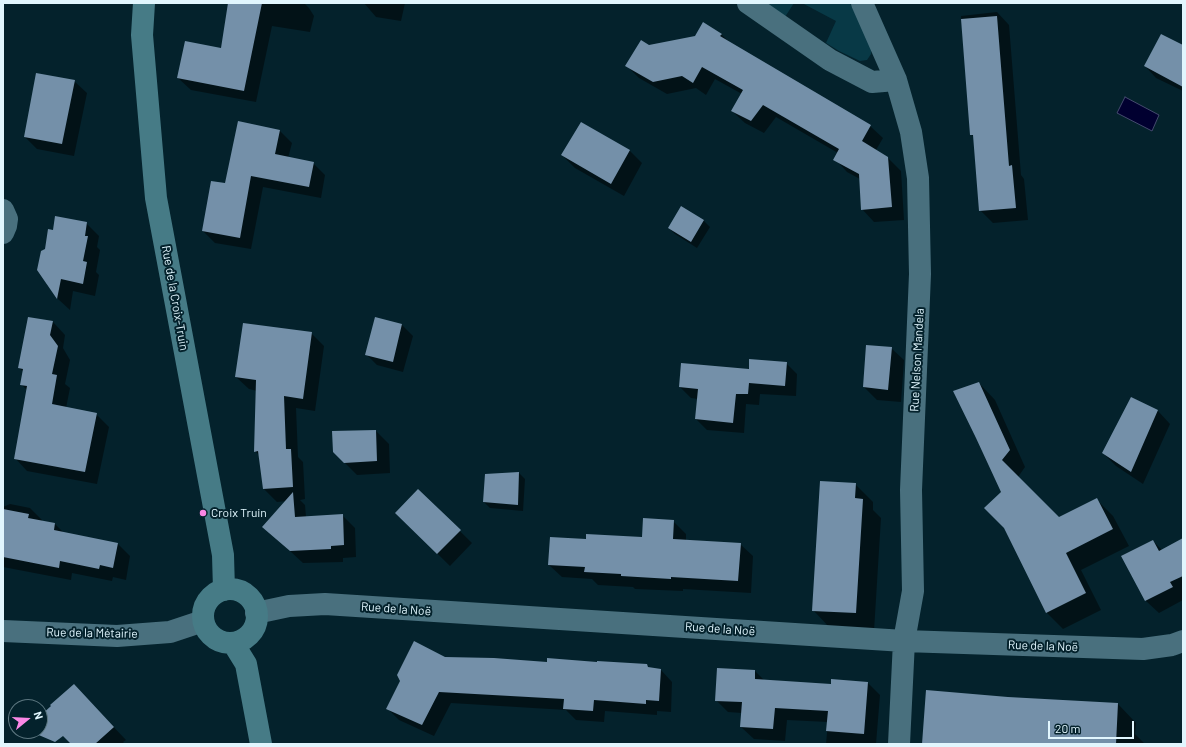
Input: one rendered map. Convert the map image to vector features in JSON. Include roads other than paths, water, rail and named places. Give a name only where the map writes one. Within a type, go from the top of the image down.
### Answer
[{"type":"main road","name":"Rue de la Croix-Truin","points":[[144,3],[142,35],[156,198],[223,555],[224,590]]},
{"type":"main road","points":[[224,590],[241,592],[249,597],[254,604],[256,613],[256,621],[251,633],[242,641],[233,643],[225,643],[211,636],[203,621],[205,605],[216,593],[224,590]]},
{"type":"main road","points":[[233,643],[246,664],[261,744]]},
{"type":"street","points":[[748,3],[830,60],[872,82],[896,80]]},
{"type":"street","name":"Rue Nelson Mandela","points":[[862,3],[896,80],[911,132],[918,178],[920,274],[911,490],[913,591],[904,641],[899,744]]},
{"type":"street","points":[[3,210],[7,219],[3,233]]},
{"type":"street","name":"Rue de la Noë","points":[[256,613],[289,606],[325,604],[904,641],[1143,649],[1172,645],[1183,641]]},
{"type":"street","name":"Rue de la Métairie","points":[[3,631],[117,636],[170,632],[203,621]]},
{"type":"place","name":"Croix Truin","points":[[203,513]]}]
